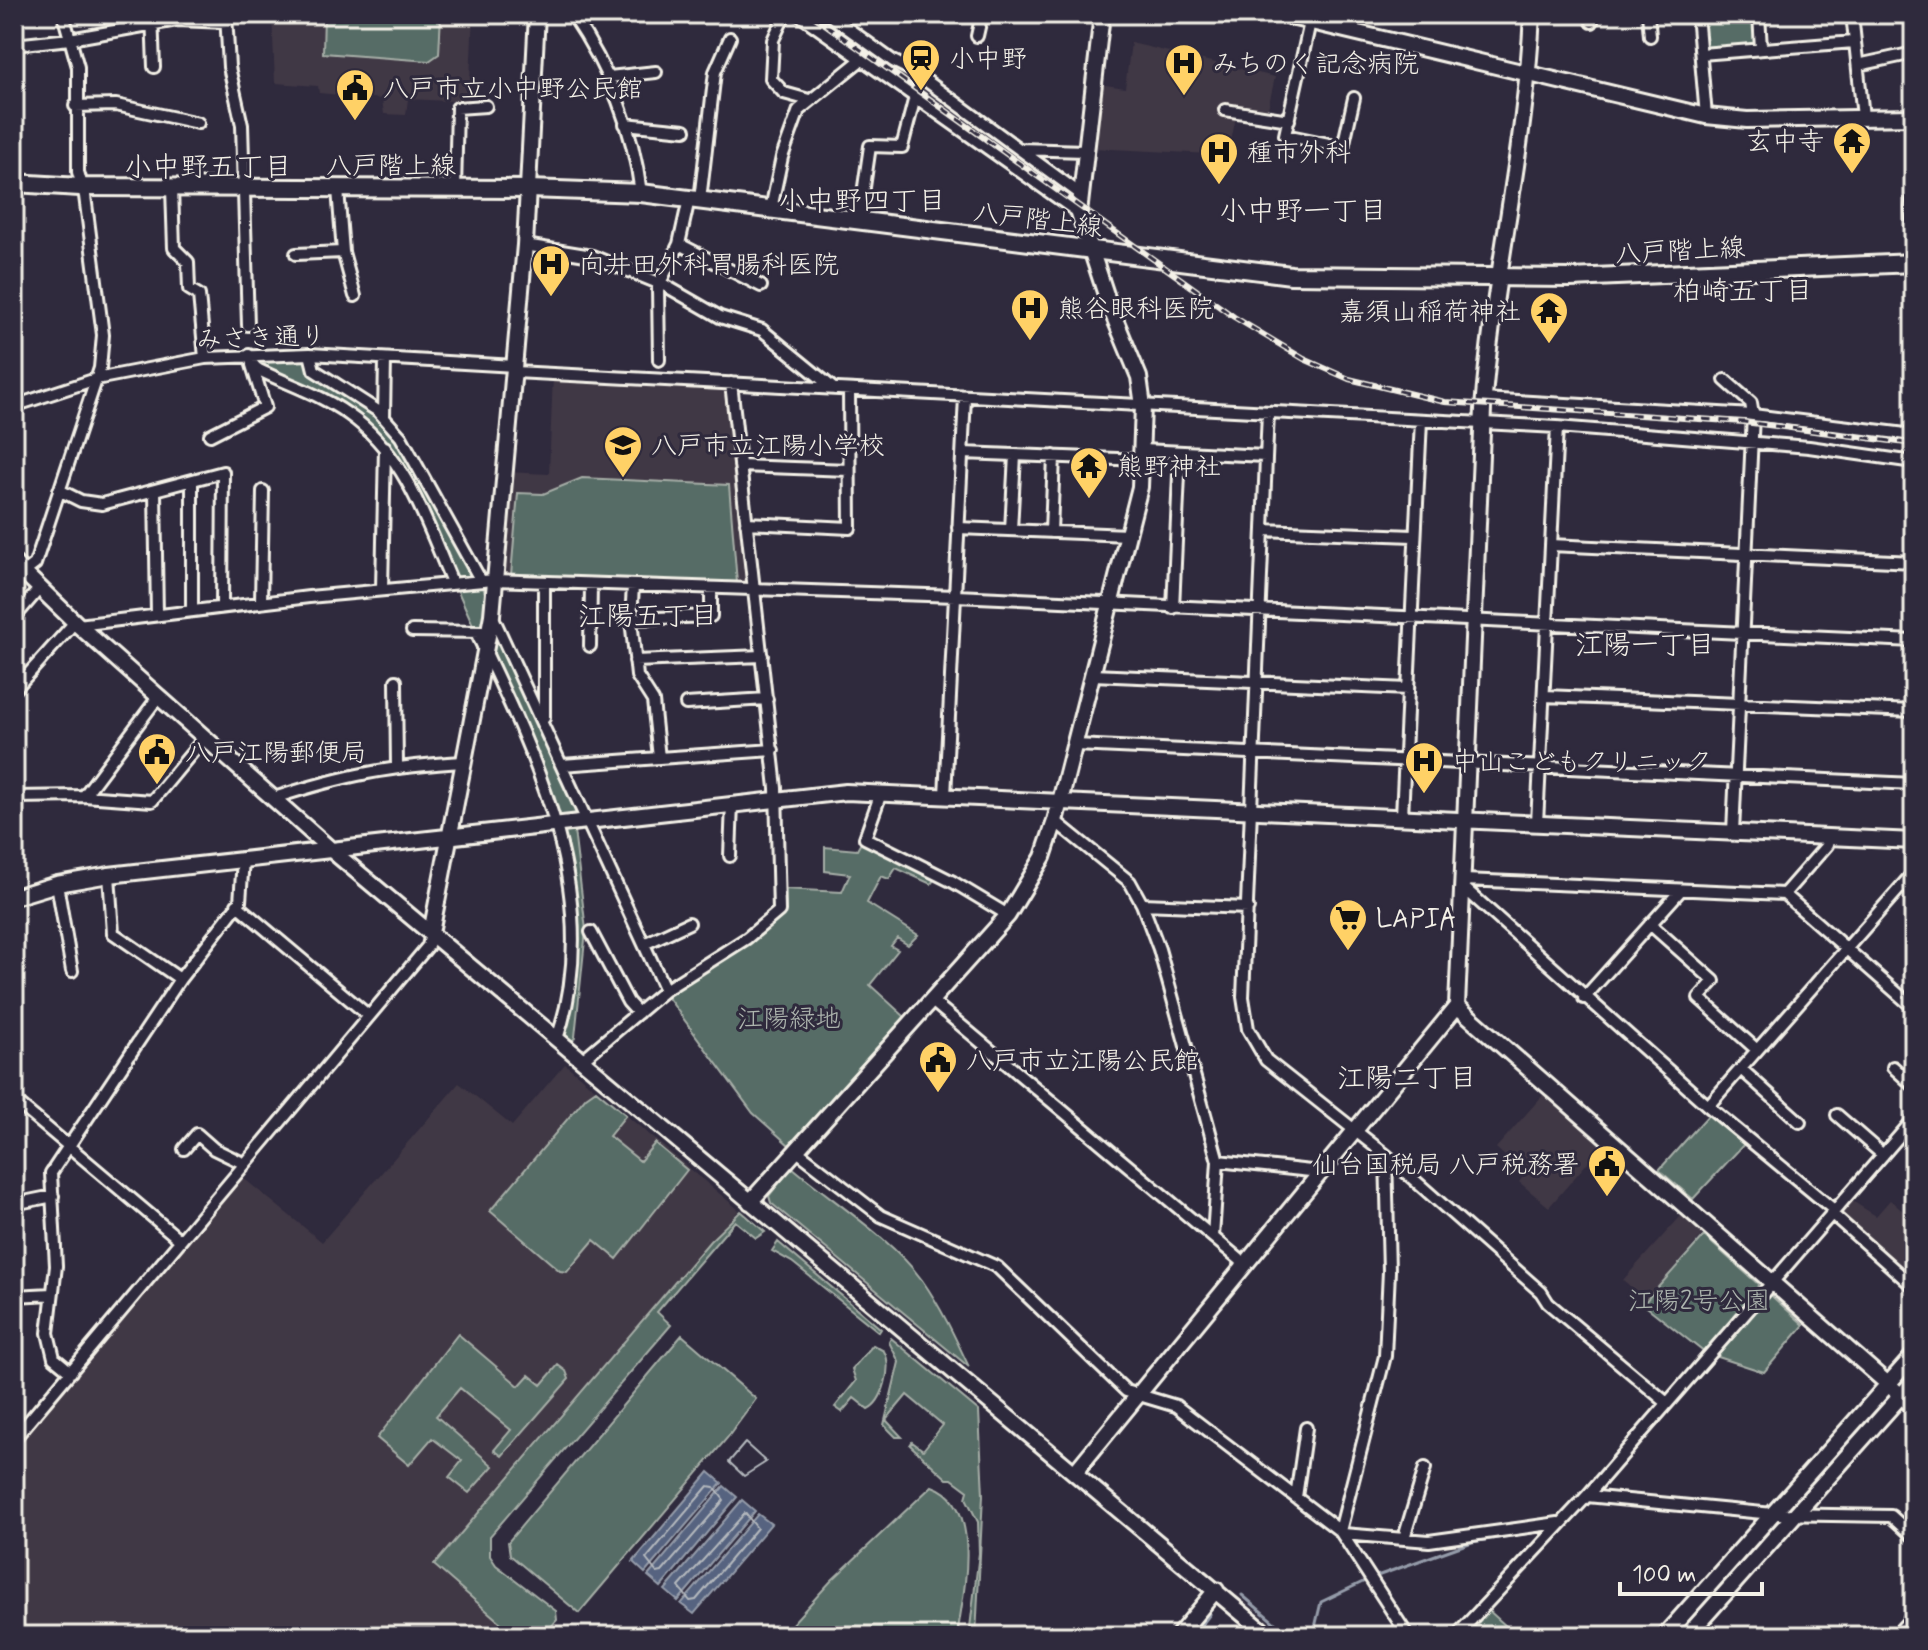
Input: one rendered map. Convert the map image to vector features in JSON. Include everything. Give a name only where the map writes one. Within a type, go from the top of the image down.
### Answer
[{"type":"main road","name":"八戸階上線","points":[[14,183],[80,187],[529,189],[641,193],[1291,275],[1498,279],[1914,263]]},
{"type":"street","points":[[63,14],[78,67],[75,106],[80,187],[85,196],[95,299],[103,335],[96,379],[35,564],[17,572],[330,849],[1269,1636]]},
{"type":"street","points":[[537,14],[529,189],[515,369],[488,580],[492,615],[665,990]]},
{"type":"street","points":[[572,14],[609,77],[625,124],[641,193]]},
{"type":"street","points":[[785,14],[773,40],[771,79],[784,93],[809,100]]},
{"type":"street","points":[[798,14],[1079,213]]},
{"type":"street","points":[[828,14],[925,79],[1079,193]]},
{"type":"street","points":[[977,36],[982,14]]},
{"type":"street","points":[[750,1202],[1008,915],[1043,857],[1055,821],[1128,535],[1143,455],[1143,406],[1139,377],[1110,307],[1079,213],[1102,14]]},
{"type":"street","points":[[1278,14],[1706,116],[1747,120],[1914,117]]},
{"type":"street","points":[[1343,30],[1347,14]]},
{"type":"street","points":[[1075,1472],[1457,1006],[1483,399],[1529,73],[1532,14]]},
{"type":"street","points":[[1648,14],[1650,36]]},
{"type":"street","points":[[1697,14],[1706,116]]},
{"type":"street","points":[[1759,14],[1761,49]]},
{"type":"street","points":[[1852,14],[1863,117]]},
{"type":"street","points":[[14,45],[70,39],[153,19],[227,18],[229,67],[242,125],[248,325]]},
{"type":"street","points":[[153,19],[154,67]]},
{"type":"street","points":[[1310,22],[1285,135],[1343,147],[1354,98]]},
{"type":"street","points":[[659,360],[659,284],[679,244],[694,200],[715,72],[730,38]]},
{"type":"street","points":[[1701,54],[1854,42]]},
{"type":"street","points":[[1858,65],[1914,53]]},
{"type":"street","points":[[771,209],[792,122],[809,100],[862,59]]},
{"type":"street","points":[[609,77],[656,72]]},
{"type":"street","points":[[859,221],[870,146],[902,147],[915,97]]},
{"type":"street","points":[[75,106],[116,105],[198,123]]},
{"type":"street","points":[[455,190],[457,108],[486,106]]},
{"type":"street","points":[[1225,110],[1289,120]]},
{"type":"street","points":[[625,124],[685,130]]},
{"type":"street","points":[[1017,149],[1085,151]]},
{"type":"street","points":[[172,188],[174,248],[188,262],[189,289],[199,295],[205,358]]},
{"type":"street","points":[[1914,188],[1914,242]]},
{"type":"street","points":[[338,189],[343,252],[355,296]]},
{"type":"street","points":[[679,244],[761,286]]},
{"type":"street","points":[[525,245],[592,256],[659,284],[720,317],[762,330],[834,389]]},
{"type":"street","points":[[296,254],[343,252]]},
{"type":"street","points":[[310,354],[311,365],[319,374],[384,417],[417,459],[488,580]]},
{"type":"street","name":"みさき通り","points":[[14,406],[96,379],[205,358],[251,360],[310,354],[965,397],[1557,427],[1750,441],[1914,462]]},
{"type":"street","points":[[384,417],[385,359]]},
{"type":"street","points":[[210,435],[265,407],[251,360]]},
{"type":"street","points":[[251,360],[342,409],[385,447],[410,484],[452,582]]},
{"type":"street","points":[[1725,380],[1751,403],[1753,415],[1733,832]]},
{"type":"street","points":[[582,1060],[665,990],[747,938],[779,911],[773,750],[731,383]]},
{"type":"street","points":[[746,523],[850,528],[849,390]]},
{"type":"street","points":[[945,796],[965,397]]},
{"type":"street","points":[[1483,399],[1753,415],[1914,435]]},
{"type":"street","points":[[1268,412],[1243,997],[1248,1029],[1266,1060],[1386,1155],[1541,1292],[1548,1303],[1667,1403]]},
{"type":"street","points":[[1402,816],[1413,536],[1421,420]]},
{"type":"street","points":[[1537,823],[1557,427]]},
{"type":"street","points":[[382,589],[385,447]]},
{"type":"street","points":[[963,453],[1054,456],[1180,452],[1265,456]]},
{"type":"street","points":[[1173,608],[1180,452]]},
{"type":"street","points":[[1011,530],[1015,455]]},
{"type":"street","points":[[1051,532],[1054,456]]},
{"type":"street","points":[[740,466],[849,470]]},
{"type":"street","points":[[59,490],[81,501],[102,504],[223,472],[222,607]]},
{"type":"street","points":[[192,481],[192,611]]},
{"type":"street","points":[[155,491],[157,615]]},
{"type":"street","points":[[261,602],[263,491]]},
{"type":"street","points":[[958,528],[1128,535]]},
{"type":"street","points":[[1263,530],[1413,536]]},
{"type":"street","points":[[1551,545],[1914,562]]},
{"type":"street","points":[[14,690],[76,623],[488,580],[956,596],[1914,641]]},
{"type":"street","points":[[544,582],[544,724]]},
{"type":"street","points":[[590,646],[591,585]]},
{"type":"street","points":[[633,586],[631,619],[637,676],[653,701],[659,758]]},
{"type":"street","points":[[14,618],[39,589]]},
{"type":"street","points":[[631,619],[711,616],[711,589]]},
{"type":"street","points":[[492,615],[482,632],[486,654],[549,794],[557,823],[572,916],[568,1002],[557,1039]]},
{"type":"street","points":[[412,631],[482,632]]},
{"type":"street","points":[[14,1439],[428,946],[486,654]]},
{"type":"street","points":[[635,661],[762,656]]},
{"type":"street","points":[[1093,675],[1408,689]]},
{"type":"street","points":[[396,681],[397,766]]},
{"type":"street","points":[[84,796],[159,696]]},
{"type":"street","points":[[1544,696],[1914,711]]},
{"type":"street","points":[[686,704],[767,699]]},
{"type":"street","points":[[14,797],[84,796],[152,801],[205,737]]},
{"type":"street","points":[[1075,745],[1914,784]]},
{"type":"street","points":[[562,765],[773,750]]},
{"type":"street","points":[[274,798],[345,775],[397,766],[465,762]]},
{"type":"street","points":[[14,897],[57,884],[109,875],[846,792],[1914,841]]},
{"type":"street","points":[[881,793],[865,838],[1008,915]]},
{"type":"street","points":[[730,856],[732,803]]},
{"type":"street","points":[[1055,821],[1130,882],[1142,904],[1201,1091],[1218,1161],[1213,1237]]},
{"type":"street","points":[[1784,894],[1827,845],[1829,836]]},
{"type":"street","points":[[71,1372],[54,1358],[48,1333],[56,1266],[51,1173],[180,979],[237,905],[243,859]]},
{"type":"street","points":[[1708,1106],[1914,872]]},
{"type":"street","points":[[109,875],[113,933],[180,979]]},
{"type":"street","points":[[57,884],[72,971]]},
{"type":"street","points":[[1464,884],[1784,894],[1914,1008]]},
{"type":"street","points":[[1464,884],[1584,998],[1833,1212],[1914,1287]]},
{"type":"street","points":[[1584,998],[1681,890]]},
{"type":"street","points":[[1142,904],[1248,908]]},
{"type":"street","points":[[237,905],[369,1016]]},
{"type":"street","points":[[644,944],[689,923]]},
{"type":"street","points":[[1650,924],[1714,981],[1699,998],[1757,1050]]},
{"type":"street","points":[[591,932],[628,1002],[638,1013]]},
{"type":"street","points":[[932,1001],[1245,1264]]},
{"type":"street","points":[[1457,1006],[1914,1407]]},
{"type":"street","points":[[1893,1067],[1914,1086]]},
{"type":"street","points":[[1741,1069],[1800,1122]]},
{"type":"street","points":[[14,1100],[180,1240]]},
{"type":"street","points":[[1837,1115],[1883,1155]]},
{"type":"street","points":[[1456,1636],[1558,1523],[1587,1496],[1914,1119]]},
{"type":"street","points":[[184,1149],[197,1134],[214,1149],[245,1164]]},
{"type":"street","points":[[797,1151],[881,1216],[997,1267],[1126,1391],[1176,1406],[1341,1532],[1408,1636]]},
{"type":"street","points":[[1341,1532],[1385,1356],[1389,1271],[1386,1155]]},
{"type":"street","points":[[1218,1161],[1320,1172]]},
{"type":"street","points":[[14,1204],[53,1196]]},
{"type":"street","points":[[14,1296],[52,1294]]},
{"type":"street","points":[[1664,1636],[1914,1355]]},
{"type":"street","points":[[1687,1636],[1914,1381]]},
{"type":"street","points":[[1296,1497],[1306,1428]]},
{"type":"street","points":[[1404,1538],[1425,1468]]},
{"type":"street","points":[[1587,1496],[1773,1514],[1891,1516],[1914,1537]]},
{"type":"street","points":[[1341,1532],[1429,1541],[1558,1523]]},
{"type":"street","points":[[1178,1636],[1216,1590]]},
{"type":"street","points":[[1912,1636],[1899,1632],[1914,1615]]},
{"type":"shaded area","points":[[272,14],[473,14],[469,102],[408,99],[406,115],[384,114],[382,99],[319,93],[318,86],[275,83]]},
{"type":"shaded area","name":"みちのく記念病院","points":[[1131,43],[1275,77],[1267,113],[1222,106],[1220,113],[1236,117],[1231,141],[1213,137],[1211,154],[1092,148],[1099,84],[1125,88]]},
{"type":"shaded area","name":"八戸市立江陽小学校","points":[[553,375],[731,383],[753,591],[494,580],[505,472],[549,474]]},
{"type":"shaded area","points":[[565,1064],[739,1210],[437,1564],[503,1621],[491,1636],[14,1636],[14,1449],[242,1177],[322,1242],[459,1083],[512,1126]]},
{"type":"shaded area","points":[[1543,1095],[1602,1146],[1549,1207],[1519,1182],[1525,1174],[1496,1148]]},
{"type":"shaded area","points":[[1849,1199],[1876,1216],[1890,1200],[1914,1221],[1914,1283],[1835,1213]]},
{"type":"shaded area","points":[[1681,1216],[1703,1234],[1646,1300],[1623,1280]]},
{"type":"green space","points":[[324,14],[441,14],[439,54],[429,61],[323,53]]},
{"type":"green space","points":[[1703,14],[1754,14],[1756,40],[1753,46],[1709,50],[1705,46]]},
{"type":"green space","points":[[310,354],[311,365],[384,417],[481,581],[492,615],[585,820],[573,822],[586,930],[575,1037],[568,1048],[557,1039],[572,946],[555,814],[410,484],[359,422],[257,369],[249,355]]},
{"type":"green space","points":[[582,478],[729,485],[737,583],[511,575],[518,493],[543,494]]},
{"type":"green space","name":"江陽緑地","points":[[863,839],[936,877],[931,884],[896,868],[889,879],[881,876],[867,903],[918,935],[908,945],[897,938],[891,946],[898,950],[870,985],[905,1017],[789,1145],[753,1113],[666,995],[780,918],[784,913],[783,889],[842,892],[850,874],[825,871],[825,847],[857,850]]},
{"type":"green space","points":[[596,1090],[626,1115],[609,1136],[640,1161],[655,1143],[687,1170],[617,1259],[594,1240],[567,1272],[560,1271],[490,1211],[586,1097]]},
{"type":"green space","points":[[1711,1112],[1746,1142],[1693,1199],[1659,1170]]},
{"type":"green space","points":[[792,1167],[878,1235],[909,1264],[935,1301],[969,1367],[771,1203],[769,1196]]},
{"type":"green space","points":[[741,1211],[765,1232],[756,1238],[735,1221],[657,1312],[671,1325],[490,1536],[490,1556],[496,1565],[556,1611],[557,1620],[549,1629],[558,1636],[495,1636],[503,1625],[434,1565],[710,1241]]},
{"type":"green space","name":"江陽2号公園","points":[[1704,1236],[1758,1284],[1757,1290],[1705,1353],[1643,1304]]},
{"type":"green space","points":[[778,1242],[881,1329],[879,1332],[792,1262],[772,1251]]},
{"type":"green space","name":"江陽2号公園","points":[[1766,1291],[1804,1325],[1764,1372],[1712,1355]]},
{"type":"green space","points":[[458,1334],[519,1386],[529,1375],[541,1385],[558,1365],[566,1371],[569,1379],[502,1456],[494,1450],[511,1430],[460,1388],[436,1416],[493,1466],[469,1493],[449,1477],[462,1461],[432,1438],[409,1465],[377,1438]]},
{"type":"green space","points":[[682,1335],[756,1399],[728,1437],[579,1613],[510,1555],[508,1542]]},
{"type":"green space","points":[[891,1338],[979,1411],[983,1495],[976,1636],[969,1636],[979,1553],[978,1522],[966,1498],[968,1491],[952,1479],[947,1479],[910,1445],[912,1442],[923,1450],[943,1425],[907,1395],[886,1420],[902,1437],[896,1437],[884,1425],[899,1362],[889,1342]]},
{"type":"green space","points":[[873,1345],[884,1351],[887,1358],[887,1375],[882,1392],[868,1409],[854,1398],[842,1412],[835,1407],[856,1381],[852,1369]]},
{"type":"green space","points":[[932,1486],[949,1496],[959,1511],[965,1531],[966,1575],[957,1636],[781,1636],[831,1581]]},
{"type":"green space","points":[[1486,1608],[1517,1636],[1479,1636],[1469,1627]]},
{"type":"water","points":[[709,1472],[722,1483],[645,1573],[633,1562]]},
{"type":"water","points":[[724,1486],[737,1497],[661,1587],[648,1576]]},
{"type":"water","points":[[742,1500],[755,1511],[678,1601],[665,1590]]},
{"type":"water","points":[[758,1514],[771,1524],[694,1614],[681,1604]]},
{"type":"waterway","points":[[1906,1377],[1914,1368]]},
{"type":"waterway","points":[[1788,1509],[1883,1402]]},
{"type":"waterway","points":[[1851,1510],[1879,1511]]},
{"type":"waterway","points":[[1892,1511],[1914,1528]]},
{"type":"waterway","points":[[1675,1636],[1778,1521]]},
{"type":"waterway","points":[[1377,1576],[1472,1542],[1543,1531]]},
{"type":"waterway","points":[[1313,1636],[1321,1602],[1367,1580]]},
{"type":"waterway","points":[[1242,1595],[1290,1636]]},
{"type":"waterway","points":[[1193,1636],[1210,1614]]},
{"type":"railway","points":[[811,14],[1234,317],[1304,359],[1349,379],[1445,402],[1744,422],[1914,444]]},
{"type":"place","name":"小中野","points":[[921,92]]},
{"type":"place","name":"みちのく記念病院","points":[[1184,97]]},
{"type":"place","name":"八戸市立小中野公民館","points":[[355,122]]},
{"type":"place","name":"玄中寺","points":[[1852,175]]},
{"type":"place","name":"種市外科","points":[[1219,186]]},
{"type":"place","name":"向井田外科胃腸科医院","points":[[551,298]]},
{"type":"place","name":"熊谷眼科医院","points":[[1030,342]]},
{"type":"place","name":"嘉須山稲荷神社","points":[[1549,345]]},
{"type":"place","name":"八戸市立江陽小学校","points":[[623,479]]},
{"type":"place","name":"熊野神社","points":[[1089,500]]},
{"type":"place","name":"八戸江陽郵便局","points":[[157,786]]},
{"type":"place","name":"中山こどもクリニック","points":[[1424,795]]},
{"type":"place","name":"LAPIA","points":[[1348,952]]},
{"type":"place","name":"八戸市立江陽公民館","points":[[938,1094]]},
{"type":"place","name":"仙台国税局 八戸税務署","points":[[1607,1198]]},
{"type":"district","name":"小中野五丁目","points":[[208,166]]},
{"type":"district","name":"小中野四丁目","points":[[862,200]]},
{"type":"district","name":"小中野一丁目","points":[[1303,210]]},
{"type":"district","name":"柏崎五丁目","points":[[1743,290]]},
{"type":"district","name":"江陽五丁目","points":[[648,615]]},
{"type":"district","name":"江陽一丁目","points":[[1645,644]]},
{"type":"district","name":"江陽二丁目","points":[[1407,1077]]}]
